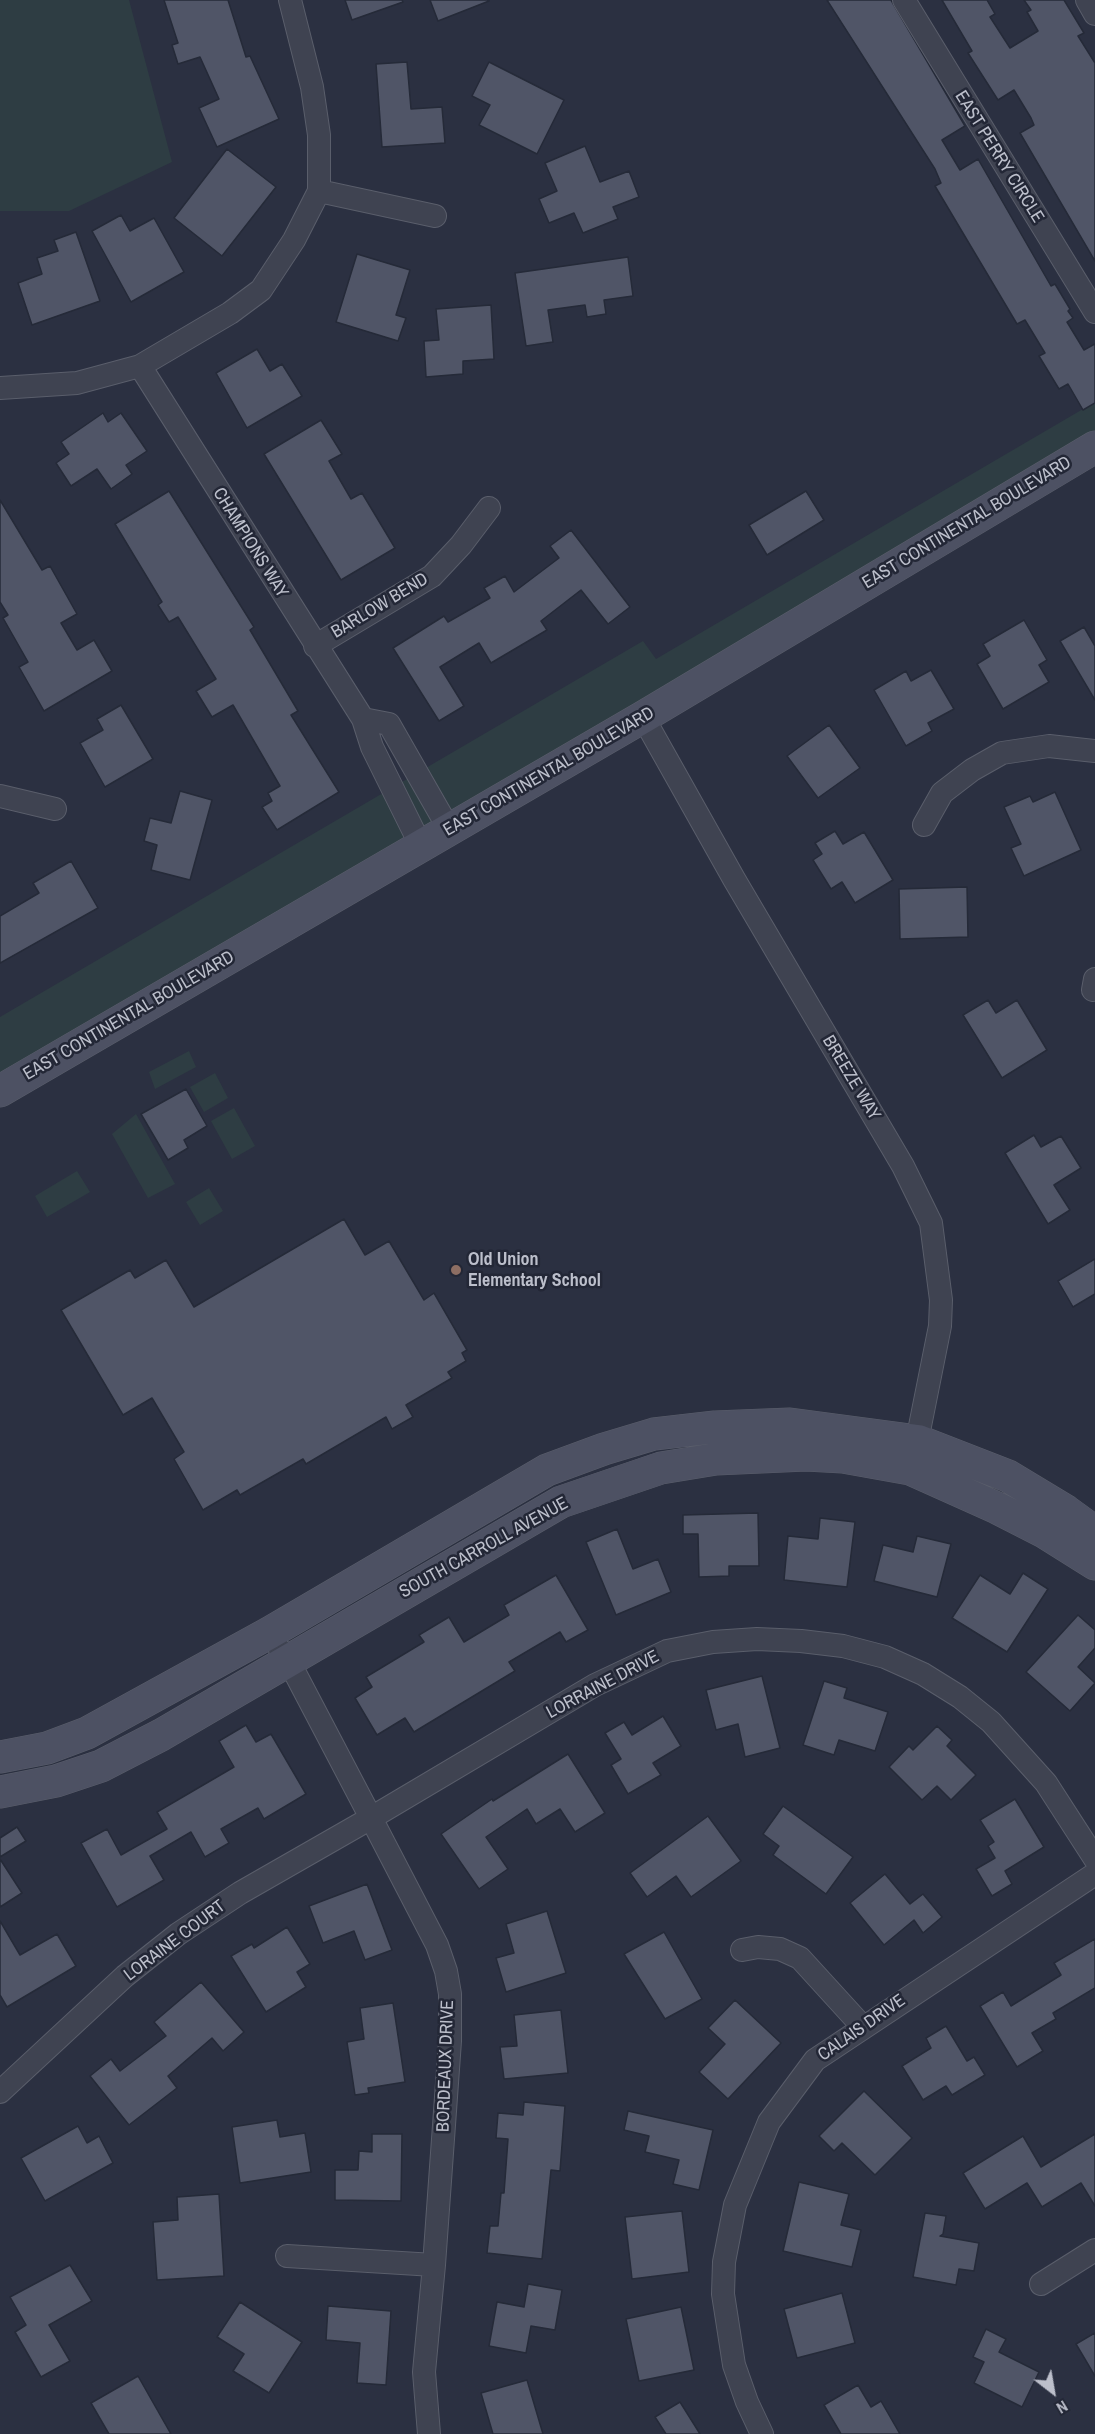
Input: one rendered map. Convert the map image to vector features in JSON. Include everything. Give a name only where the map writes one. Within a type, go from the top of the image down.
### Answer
[{"type":"main road","name":"EAST CONTINENTAL BOULEVARD","points":[[0,1091],[643,717],[1095,447]]},
{"type":"main road","name":"SOUTH CARROLL AVENUE","points":[[0,1757],[47,1748],[87,1733],[269,1634],[547,1470],[654,1434],[746,1424],[790,1424],[1008,1476],[1066,1511],[1095,1532]]},
{"type":"main road","name":"SOUTH CARROLL AVENUE","points":[[0,1792],[56,1782],[101,1766],[161,1735],[561,1502],[661,1468],[700,1461],[787,1456],[914,1455],[1095,1564]]},
{"type":"street","points":[[0,388],[77,382],[140,366],[230,313],[261,290],[294,240],[319,191],[319,135],[314,99],[290,0]]},
{"type":"street","name":"EAST PERRY CIRCLE","points":[[904,0],[1095,312]]},
{"type":"street","points":[[1087,0],[1095,14]]},
{"type":"street","points":[[319,191],[435,216]]},
{"type":"street","name":"CHAMPIONS WAY","points":[[140,366],[363,719],[372,747],[421,846]]},
{"type":"street","name":"BARLOW BEND","points":[[315,645],[432,576],[461,545],[489,508]]},
{"type":"street","name":"BREEZE WAY","points":[[643,717],[734,879],[903,1166],[931,1223],[941,1309],[936,1354],[914,1455]]},
{"type":"street","points":[[363,719],[388,723],[449,830]]},
{"type":"street","points":[[924,825],[942,793],[972,770],[1002,753],[1049,746],[1095,751]]},
{"type":"street","points":[[0,796],[55,809]]},
{"type":"street","name":"BORDEAUX DRIVE","points":[[269,1634],[287,1661],[371,1818],[437,1945],[446,1971],[449,1986],[450,2041],[424,2372],[429,2434]]},
{"type":"street","name":"LORRAINE DRIVE","points":[[371,1818],[595,1685],[668,1651],[713,1642],[757,1639],[801,1641],[843,1646],[885,1657],[923,1674],[960,1697],[991,1722],[1046,1783],[1095,1859]]},
{"type":"street","name":"LORAINE COURT","points":[[0,2092],[125,1976],[178,1934],[240,1893],[371,1818]]},
{"type":"street","name":"CALAIS DRIVE","points":[[762,2434],[734,2365],[723,2294],[724,2262],[735,2205],[760,2142],[787,2095],[815,2060],[862,2026],[1095,1874]]},
{"type":"street","points":[[742,1950],[758,1947],[780,1949],[800,1958],[862,2026]]},
{"type":"street","points":[[1041,2284],[1095,2250]]},
{"type":"street","points":[[287,2256],[434,2265]]},
{"type":"shaded area","points":[[0,0],[129,0],[172,162],[69,211],[0,211]]},
{"type":"shaded area","points":[[1095,402],[1095,432],[0,1082],[0,1017],[643,641],[656,659]]},
{"type":"shaded area","points":[[189,1051],[196,1067],[155,1089],[149,1072]]},
{"type":"shaded area","points":[[215,1073],[228,1098],[204,1112],[190,1087]]},
{"type":"shaded area","points":[[234,1108],[255,1146],[232,1159],[211,1121]]},
{"type":"shaded area","points":[[136,1114],[175,1184],[148,1198],[112,1134]]},
{"type":"shaded area","points":[[77,1171],[90,1192],[47,1217],[35,1196]]},
{"type":"shaded area","points":[[209,1188],[223,1211],[200,1225],[186,1202]]},
{"type":"building","points":[[164,0],[228,0],[246,57],[250,56],[279,119],[217,147],[199,108],[219,99],[200,57],[178,64],[172,45],[178,43]]},
{"type":"building","points":[[345,0],[402,0],[403,2],[352,20]]},
{"type":"building","points":[[430,0],[489,0],[489,1],[438,21]]},
{"type":"building","points":[[827,0],[891,0],[965,126],[942,140],[960,170],[978,159],[1051,286],[1055,284],[1070,309],[1068,311],[1073,318],[1067,322],[1084,350],[1095,344],[1095,403],[1083,410],[1068,384],[1059,389],[1039,356],[1045,353],[1025,320],[1017,324],[935,186],[941,183],[935,169]]},
{"type":"building","points":[[942,0],[987,0],[995,14],[990,17],[1010,48],[1038,31],[1027,12],[1031,10],[1024,0],[1064,0],[1084,33],[1078,36],[1095,63],[1095,261],[1020,133],[1034,125],[1031,118],[1014,90],[998,100],[968,53],[972,51]]},
{"type":"building","points":[[407,62],[411,109],[442,107],[445,143],[382,147],[376,64]]},
{"type":"building","points":[[489,62],[564,100],[537,154],[479,125],[490,105],[472,96]]},
{"type":"building","points":[[585,146],[600,182],[629,171],[639,197],[613,207],[618,219],[583,233],[574,213],[549,223],[539,199],[557,191],[545,163]]},
{"type":"building","points":[[227,149],[276,187],[222,256],[174,218]]},
{"type":"building","points":[[121,215],[130,231],[154,218],[184,272],[131,302],[92,231]]},
{"type":"building","points":[[76,232],[100,301],[32,325],[18,283],[42,274],[37,258],[58,251],[54,240]]},
{"type":"building","points":[[357,254],[410,270],[396,315],[406,318],[398,341],[336,322]]},
{"type":"building","points":[[628,257],[633,296],[604,300],[606,314],[587,317],[585,305],[548,310],[553,342],[526,346],[515,273]]},
{"type":"building","points":[[491,305],[494,359],[463,361],[463,374],[426,377],[424,341],[439,340],[436,309]]},
{"type":"building","points":[[257,349],[270,371],[282,364],[302,396],[247,428],[216,373]]},
{"type":"building","points":[[103,413],[108,422],[121,413],[147,451],[126,465],[132,474],[111,489],[97,469],[71,486],[56,463],[69,454],[61,442]]},
{"type":"building","points":[[321,420],[342,454],[329,461],[351,499],[362,493],[395,548],[341,580],[264,454]]},
{"type":"building","points":[[169,491],[254,627],[250,630],[298,711],[291,715],[339,792],[277,830],[262,807],[272,801],[268,793],[280,786],[233,705],[212,717],[196,691],[216,679],[178,617],[169,622],[158,605],[162,602],[115,524]]},
{"type":"building","points":[[806,491],[824,520],[767,555],[749,525]]},
{"type":"building","points":[[0,500],[42,570],[50,566],[77,614],[61,623],[77,650],[94,640],[112,671],[44,711],[19,667],[28,662],[3,618],[8,615],[0,602]]},
{"type":"building","points":[[571,530],[630,607],[608,624],[581,590],[541,621],[547,630],[491,663],[479,643],[440,667],[464,706],[439,721],[393,648],[444,616],[448,622],[490,598],[484,588],[505,576],[514,592],[559,558],[550,546]]},
{"type":"building","points":[[1024,620],[1047,660],[1039,665],[1049,682],[1003,709],[977,664],[990,656],[983,644]]},
{"type":"building","points":[[1084,627],[1095,646],[1095,700],[1060,641]]},
{"type":"building","points":[[931,670],[954,709],[928,723],[932,731],[906,746],[874,690],[906,671],[911,681]]},
{"type":"building","points":[[121,705],[153,759],[105,787],[80,743],[103,730],[97,719]]},
{"type":"building","points":[[829,725],[860,768],[818,798],[787,756]]},
{"type":"building","points":[[180,791],[212,800],[190,880],[151,870],[157,845],[144,841],[150,818],[171,823]]},
{"type":"building","points":[[1055,792],[1081,850],[1024,876],[1011,848],[1021,844],[1004,807],[1030,796],[1033,802]]},
{"type":"building","points":[[835,831],[843,844],[864,832],[893,880],[855,903],[842,882],[831,889],[813,860],[822,854],[815,843]]},
{"type":"building","points":[[71,861],[98,908],[0,963],[0,916],[39,893],[33,883]]},
{"type":"building","points":[[967,887],[968,937],[900,939],[899,889]]},
{"type":"building","points":[[988,1000],[996,1013],[1017,1000],[1047,1050],[1002,1078],[963,1015]]},
{"type":"building","points":[[186,1089],[207,1126],[184,1140],[188,1148],[168,1160],[141,1114]]},
{"type":"building","points":[[1034,1135],[1041,1147],[1061,1136],[1081,1168],[1054,1185],[1070,1210],[1048,1224],[1005,1153]]},
{"type":"building","name":"Old Union Elementary School","points":[[344,1219],[365,1255],[389,1241],[424,1300],[434,1293],[467,1350],[462,1353],[466,1361],[448,1372],[452,1378],[406,1405],[413,1417],[392,1429],[386,1417],[306,1464],[303,1459],[240,1495],[237,1490],[203,1510],[174,1459],[184,1452],[152,1398],[123,1415],[61,1310],[130,1270],[135,1278],[166,1260],[194,1307]]},
{"type":"building","points":[[1095,1259],[1095,1294],[1073,1307],[1058,1281]]},
{"type":"building","points":[[758,1513],[759,1566],[729,1566],[729,1576],[699,1577],[698,1534],[683,1534],[683,1515]]},
{"type":"building","points":[[820,1518],[855,1522],[847,1587],[784,1580],[788,1536],[818,1539]]},
{"type":"building","points":[[617,1529],[633,1569],[658,1559],[671,1592],[616,1615],[586,1542]]},
{"type":"building","points":[[917,1536],[951,1544],[937,1597],[874,1581],[883,1545],[913,1552]]},
{"type":"building","points":[[1023,1573],[1048,1589],[1007,1652],[952,1618],[980,1575],[1010,1594]]},
{"type":"building","points":[[556,1575],[588,1630],[566,1642],[560,1632],[509,1662],[515,1671],[414,1732],[405,1718],[377,1735],[355,1698],[372,1687],[366,1677],[424,1642],[419,1635],[449,1617],[464,1642],[509,1615],[504,1605]]},
{"type":"building","points":[[1078,1615],[1095,1630],[1095,1648],[1078,1667],[1095,1683],[1070,1711],[1026,1672]]},
{"type":"building","points":[[762,1676],[780,1748],[745,1757],[738,1724],[716,1730],[706,1690]]},
{"type":"building","points":[[824,1681],[847,1688],[844,1698],[888,1712],[875,1751],[839,1740],[834,1755],[803,1745]]},
{"type":"building","points":[[663,1716],[681,1746],[653,1763],[661,1775],[628,1794],[611,1765],[621,1759],[605,1733],[624,1722],[632,1735]]},
{"type":"building","points":[[246,1725],[256,1742],[271,1734],[306,1794],[264,1819],[258,1808],[221,1829],[229,1843],[205,1857],[191,1832],[150,1856],[164,1880],[117,1907],[81,1843],[107,1829],[121,1855],[167,1829],[157,1812],[234,1767],[219,1741]]},
{"type":"building","points":[[937,1726],[952,1740],[947,1746],[976,1775],[951,1800],[937,1786],[922,1800],[889,1767],[909,1746],[913,1750]]},
{"type":"building","points":[[568,1754],[605,1813],[575,1832],[560,1809],[536,1824],[527,1809],[486,1837],[508,1869],[479,1889],[441,1834],[492,1799],[493,1801]]},
{"type":"building","points":[[1015,1799],[1044,1847],[1005,1871],[1012,1884],[992,1896],[976,1869],[995,1858],[988,1846],[994,1842],[980,1820]]},
{"type":"building","points":[[783,1806],[853,1857],[826,1894],[773,1855],[779,1846],[763,1834]]},
{"type":"building","points":[[708,1816],[741,1861],[691,1897],[676,1876],[647,1897],[630,1873]]},
{"type":"building","points":[[17,1827],[26,1841],[0,1857],[0,1838]]},
{"type":"building","points":[[0,1859],[22,1893],[0,1907]]},
{"type":"building","points":[[885,1874],[910,1904],[923,1894],[942,1917],[923,1933],[914,1920],[884,1945],[850,1903]]},
{"type":"building","points":[[367,1884],[392,1950],[365,1960],[354,1931],[323,1943],[309,1906]]},
{"type":"building","points":[[547,1911],[566,1973],[506,1992],[496,1958],[514,1953],[506,1924]]},
{"type":"building","points":[[0,1921],[20,1955],[57,1934],[76,1966],[7,2007],[0,1995]]},
{"type":"building","points":[[287,1927],[310,1964],[297,1972],[306,1987],[266,2012],[231,1956],[252,1944],[254,1948]]},
{"type":"building","points":[[664,1932],[702,1999],[665,2019],[624,1954]]},
{"type":"building","points":[[1095,1939],[1095,1988],[1053,2013],[1056,2019],[1032,2033],[1043,2051],[1017,2067],[980,2006],[1003,1992],[1011,2006],[1061,1975],[1054,1963]]},
{"type":"building","points":[[201,1982],[244,2032],[223,2051],[212,2038],[168,2076],[177,2088],[129,2125],[90,2076],[111,2059],[120,2071],[166,2036],[154,2022]]},
{"type":"building","points":[[735,2000],[781,2043],[728,2099],[699,2072],[725,2044],[708,2028]]},
{"type":"building","points":[[393,2003],[405,2082],[368,2088],[369,2093],[355,2095],[347,2042],[364,2039],[360,2008]]},
{"type":"building","points":[[561,2010],[568,2073],[504,2079],[500,2047],[517,2046],[514,2015]]},
{"type":"building","points":[[946,2026],[967,2061],[974,2057],[985,2075],[952,2095],[946,2086],[923,2100],[902,2066],[931,2048],[926,2038]]},
{"type":"building","points":[[864,2091],[912,2138],[875,2175],[842,2143],[834,2151],[819,2136]]},
{"type":"building","points":[[524,2102],[565,2106],[560,2171],[551,2170],[542,2259],[487,2253],[490,2226],[498,2226],[501,2193],[504,2193],[508,2139],[496,2138],[498,2113],[523,2115]]},
{"type":"building","points":[[628,2111],[713,2130],[699,2190],[673,2184],[679,2160],[645,2152],[649,2136],[624,2130]]},
{"type":"building","points":[[277,2120],[280,2137],[305,2133],[311,2172],[240,2183],[232,2127]]},
{"type":"building","points":[[78,2126],[87,2143],[99,2136],[113,2163],[45,2201],[21,2158]]},
{"type":"building","points":[[372,2134],[402,2134],[401,2201],[335,2200],[335,2170],[358,2170],[359,2151],[372,2152]]},
{"type":"building","points":[[1095,2134],[1095,2206],[1081,2183],[1042,2207],[1027,2183],[985,2209],[963,2173],[1023,2136],[1041,2167]]},
{"type":"building","points":[[799,2182],[849,2194],[841,2225],[861,2230],[852,2267],[783,2251]]},
{"type":"building","points":[[219,2194],[224,2276],[157,2280],[153,2222],[178,2220],[177,2197]]},
{"type":"building","points":[[682,2211],[689,2272],[632,2279],[625,2217]]},
{"type":"building","points":[[925,2213],[946,2216],[943,2234],[940,2236],[979,2243],[974,2271],[959,2269],[956,2285],[913,2277]]},
{"type":"building","points":[[70,2265],[92,2301],[49,2325],[70,2361],[41,2377],[15,2332],[26,2325],[10,2297]]},
{"type":"building","points":[[528,2284],[562,2290],[555,2330],[531,2326],[526,2353],[489,2346],[497,2302],[524,2307]]},
{"type":"building","points":[[842,2293],[855,2343],[797,2358],[784,2309]]},
{"type":"building","points":[[240,2302],[302,2342],[269,2393],[233,2371],[244,2354],[217,2337]]},
{"type":"building","points":[[328,2306],[391,2311],[386,2385],[357,2383],[360,2343],[326,2340]]},
{"type":"building","points":[[681,2307],[694,2370],[639,2381],[626,2319]]},
{"type":"building","points":[[986,2329],[1006,2339],[999,2352],[1039,2372],[1022,2407],[974,2383],[984,2362],[973,2357]]},
{"type":"building","points":[[1095,2333],[1095,2376],[1076,2344]]},
{"type":"building","points":[[138,2376],[171,2434],[109,2434],[91,2403]]},
{"type":"building","points":[[527,2380],[543,2434],[493,2434],[481,2393]]},
{"type":"building","points":[[858,2385],[871,2407],[881,2401],[900,2434],[841,2434],[824,2405]]},
{"type":"building","points":[[680,2402],[700,2434],[666,2434],[655,2417]]},
{"type":"place","name":"Old Union Elementary School","points":[[456,1270]]}]
